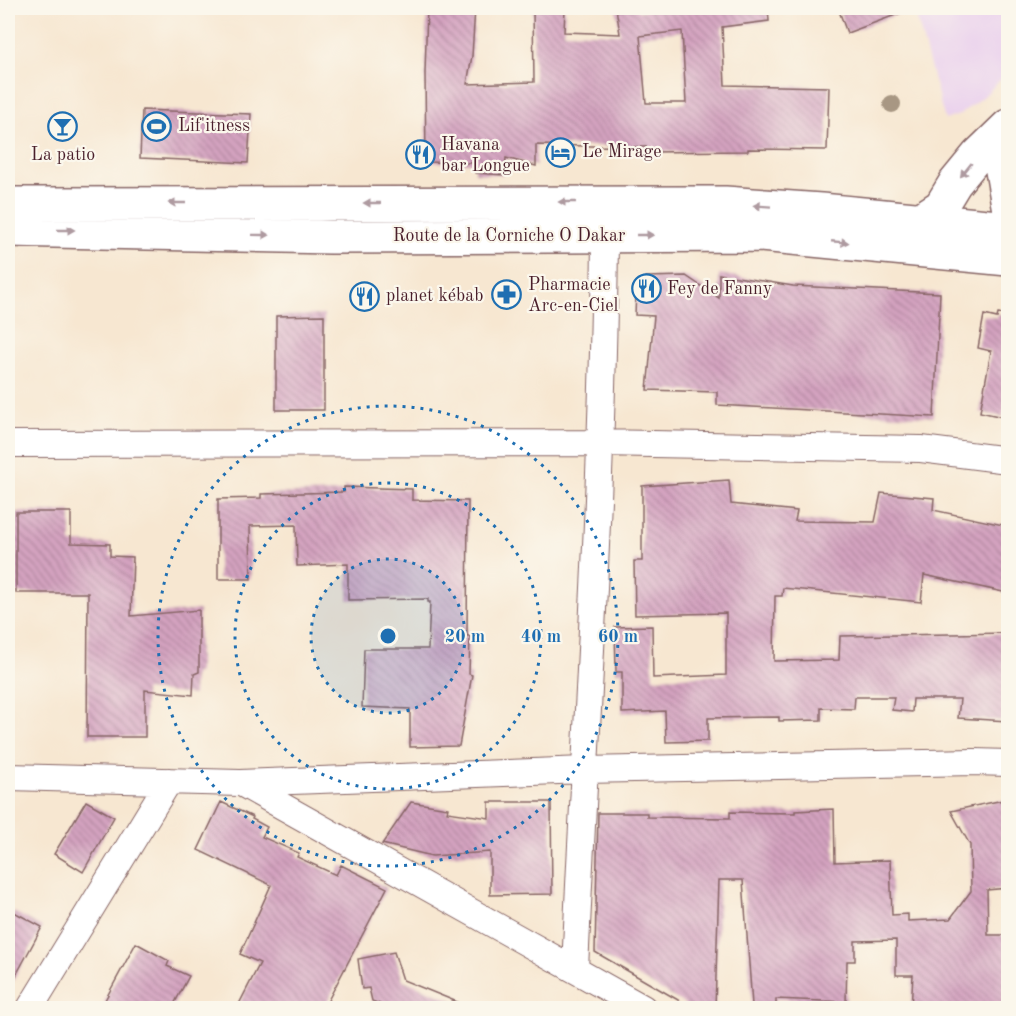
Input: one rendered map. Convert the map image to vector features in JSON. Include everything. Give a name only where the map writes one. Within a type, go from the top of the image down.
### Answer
[{"type":"main road","points":[[1008,127],[1001,165],[1008,205]]},
{"type":"main road","points":[[921,219],[941,206],[955,183],[978,155],[1008,127]]},
{"type":"main road","name":"Route de la Corniche O Dakar","points":[[8,204],[725,203],[1008,228]]},
{"type":"main road","name":"Route de la Corniche O Dakar","points":[[8,230],[331,237],[510,238],[761,235],[1008,259]]},
{"type":"street","points":[[575,969],[600,443],[605,236]]},
{"type":"street","points":[[8,444],[600,443],[921,449],[1008,460]]},
{"type":"street","points":[[8,777],[240,783],[584,770],[962,762],[1008,764]]},
{"type":"street","points":[[30,1008],[169,781]]},
{"type":"street","points":[[240,783],[643,1008]]},
{"type":"shaded area","points":[[914,8],[1008,8],[1008,72],[983,97],[959,115],[945,120]]},
{"type":"building","points":[[427,8],[475,8],[472,56],[467,84],[534,82],[533,8],[565,8],[564,32],[620,34],[616,8],[637,8],[638,11],[667,8],[768,8],[769,21],[722,27],[725,85],[829,87],[827,150],[748,149],[748,151],[646,152],[646,147],[536,145],[536,166],[506,158],[504,175],[475,173],[475,163],[426,162]],"holes":[[[682,31],[686,103],[646,103],[640,36]]]},
{"type":"building","points":[[838,8],[909,8],[909,10],[847,33]]},
{"type":"building","points":[[142,110],[251,114],[248,163],[140,158]]},
{"type":"building","points":[[719,274],[793,286],[940,293],[934,417],[717,405],[717,392],[647,390],[654,316],[635,315],[636,291],[646,277],[686,276],[719,298]]},
{"type":"building","points":[[998,314],[1008,315],[1008,387],[1003,417],[980,412],[991,351],[978,348],[984,315],[997,318]]},
{"type":"building","points":[[324,315],[324,410],[276,410],[276,316]]},
{"type":"building","points":[[729,480],[731,504],[797,511],[795,521],[875,522],[881,493],[934,498],[933,510],[1008,526],[1008,593],[924,575],[921,602],[783,588],[782,596],[775,596],[774,661],[839,660],[840,636],[1008,633],[1008,721],[958,718],[960,699],[913,699],[912,712],[892,710],[894,697],[855,697],[854,709],[821,708],[821,720],[779,721],[779,717],[708,718],[708,741],[666,742],[665,711],[622,713],[622,672],[616,672],[615,627],[652,626],[653,678],[726,675],[726,613],[635,615],[634,561],[642,561],[642,486]]},
{"type":"building","points":[[344,487],[412,489],[412,500],[468,501],[467,636],[470,636],[469,674],[472,675],[459,746],[410,747],[410,709],[362,707],[364,649],[428,649],[430,602],[428,599],[348,600],[348,564],[297,566],[296,525],[250,526],[251,579],[218,579],[218,499],[261,498],[261,494],[344,492]]},
{"type":"building","points":[[16,512],[71,512],[71,543],[110,544],[110,556],[133,557],[131,616],[199,610],[199,672],[194,674],[193,695],[145,690],[145,737],[87,737],[88,593],[16,593]]},
{"type":"building","points":[[1008,799],[1008,888],[987,890],[988,935],[1008,935],[1008,1008],[911,1008],[913,975],[896,975],[896,940],[855,941],[855,961],[847,961],[846,1002],[776,999],[776,1005],[752,1005],[743,880],[719,880],[715,1008],[685,1008],[685,1004],[595,952],[598,813],[647,813],[647,817],[730,818],[730,812],[795,813],[795,811],[834,809],[835,862],[890,860],[892,915],[908,914],[908,921],[950,919],[971,891],[970,845],[951,811]]},
{"type":"building","points":[[86,801],[114,817],[83,872],[54,854]]},
{"type":"building","points":[[221,802],[253,817],[252,819],[267,827],[262,837],[299,853],[297,857],[336,875],[341,865],[387,888],[324,1008],[237,1008],[260,963],[240,954],[271,885],[198,850]]},
{"type":"building","points":[[411,802],[448,808],[447,812],[489,818],[489,802],[551,802],[552,894],[490,895],[490,852],[432,856],[382,844]]},
{"type":"building","points":[[14,912],[42,927],[8,990],[8,924]]},
{"type":"building","points":[[136,943],[169,961],[167,966],[189,976],[172,1008],[114,1008],[104,1002]]},
{"type":"building","points":[[394,952],[403,980],[472,1008],[381,1008],[380,1004],[372,1001],[369,988],[362,989],[358,959]]},
{"type":"place","name":"La patio","points":[[63,126]]},
{"type":"place","name":"Lif'itness","points":[[157,126]]},
{"type":"place","name":"Le Mirage","points":[[561,152]]},
{"type":"place","name":"Havana bar Longue","points":[[420,155]]},
{"type":"place","name":"Fey de Fanny","points":[[646,289]]},
{"type":"place","name":"Pharmacie Arc-en-Ciel","points":[[507,295]]},
{"type":"place","name":"planet kébab","points":[[365,296]]}]
